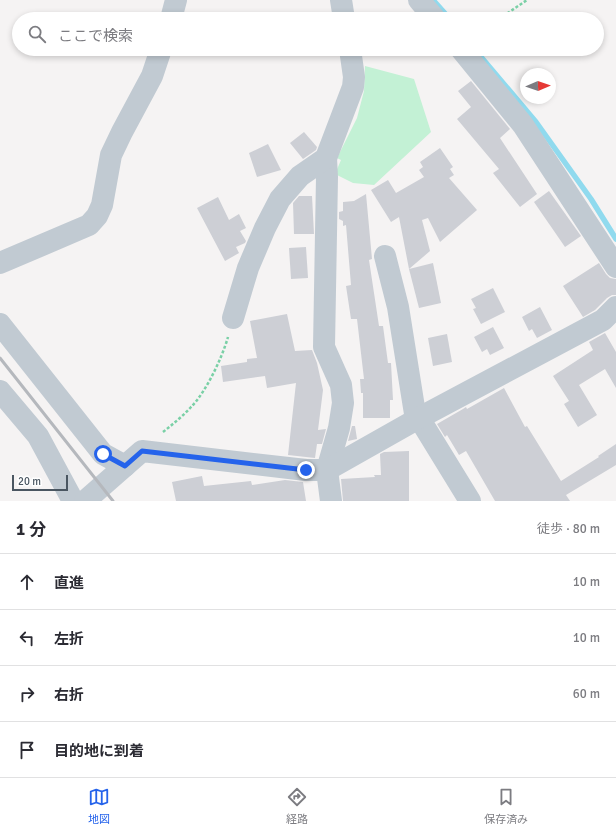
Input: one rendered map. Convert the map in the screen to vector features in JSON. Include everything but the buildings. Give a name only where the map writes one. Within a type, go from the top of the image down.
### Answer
[{"type":"street","points":[[173,12],[176,0]]},
{"type":"street","points":[[341,0],[343,12]]},
{"type":"street","points":[[419,0],[429,12]]},
{"type":"street","points":[[0,263],[88,225],[97,216],[102,204],[111,155],[152,76],[159,56]]},
{"type":"street","points":[[331,501],[322,470],[339,428],[343,403],[341,385],[324,347],[327,177],[326,158],[353,87],[354,77],[351,56]]},
{"type":"street","points":[[467,56],[523,126],[616,267]]},
{"type":"street","points":[[233,318],[248,268],[265,228],[280,199],[300,176],[326,158]]},
{"type":"street","points":[[385,256],[398,307],[417,419],[470,501]]},
{"type":"street","points":[[85,501],[142,451],[306,470],[322,470],[602,320],[616,308]]},
{"type":"street","points":[[0,324],[103,454],[125,466]]},
{"type":"street","points":[[0,391],[38,436],[74,501]]},
{"type":"path","points":[[509,12],[527,0]]},
{"type":"path","points":[[142,451],[192,406],[208,385],[225,346],[233,318]]},
{"type":"green space","points":[[365,66],[414,79],[431,132],[374,185],[353,183],[335,174],[341,160],[337,158],[357,118],[364,91]]},
{"type":"waterway","points":[[433,0],[444,12]]},
{"type":"waterway","points":[[480,56],[536,122],[591,199],[616,239]]},
{"type":"railway","points":[[0,358],[113,501]]},
{"type":"route","points":[[103,454],[125,466],[142,451],[306,470]]}]
